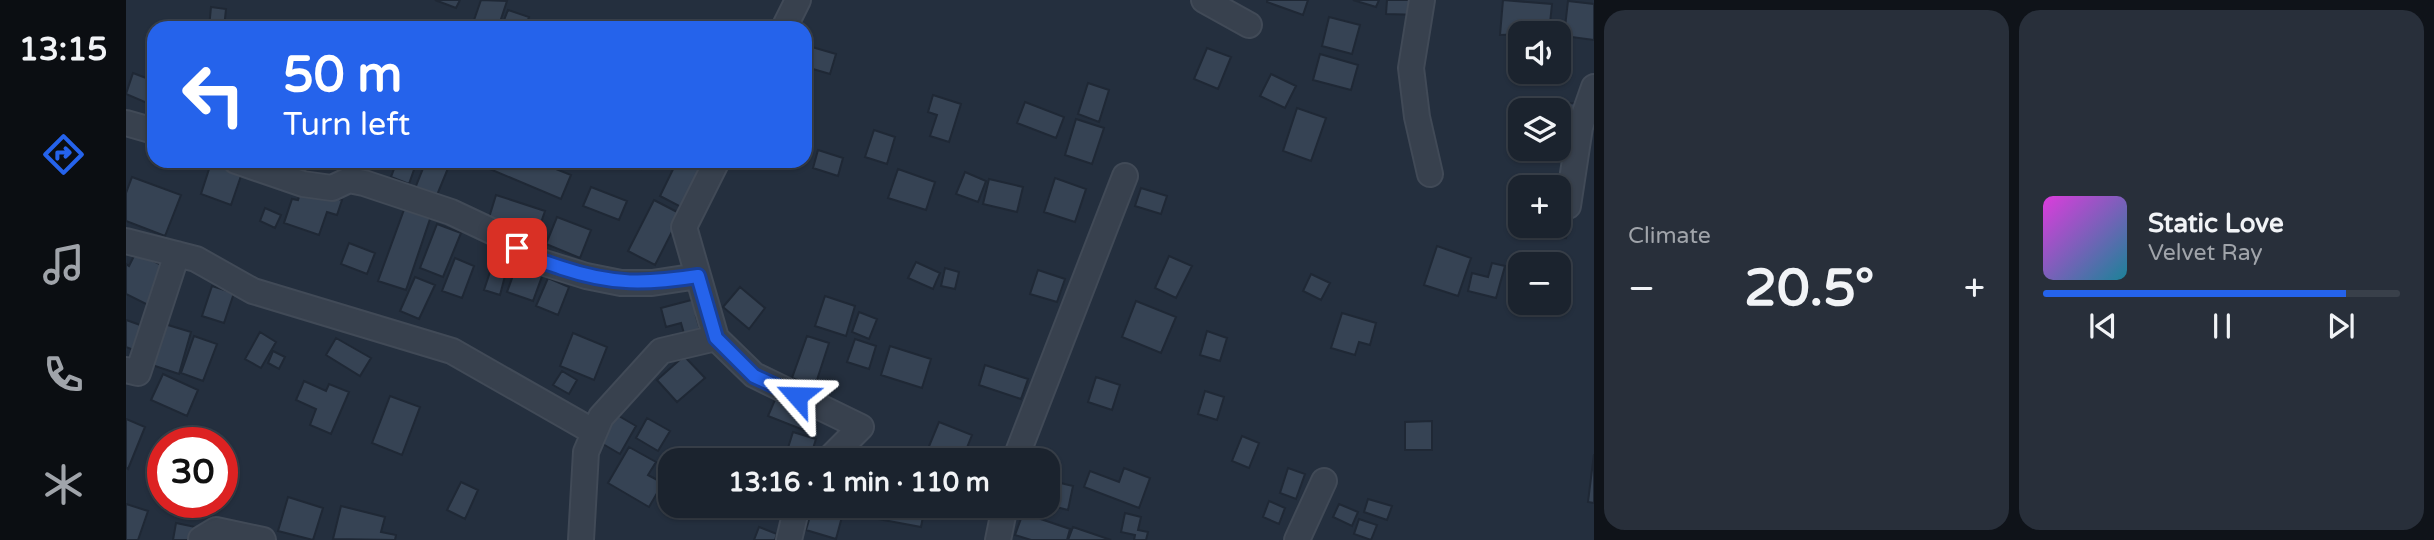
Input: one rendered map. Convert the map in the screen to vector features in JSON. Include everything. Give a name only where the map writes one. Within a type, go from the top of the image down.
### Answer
[{"type":"street","points":[[788,21],[798,0]]},
{"type":"street","points":[[1204,0],[1249,25]]},
{"type":"street","points":[[1422,0],[1411,68],[1417,117],[1430,174]]},
{"type":"street","points":[[1571,186],[1580,127],[1594,87]]},
{"type":"street","points":[[126,123],[147,129]]},
{"type":"street","points":[[256,168],[303,184],[332,188],[349,180],[364,183],[451,212],[502,236],[532,259],[586,276],[621,283],[652,283],[698,276]]},
{"type":"street","points":[[714,168],[684,227],[716,338],[754,376],[861,426],[840,448]]},
{"type":"street","points":[[1021,448],[1125,176]]},
{"type":"street","points":[[126,241],[196,259],[253,291],[452,351],[594,432]]},
{"type":"street","points":[[126,370],[138,373],[177,254]]},
{"type":"street","points":[[581,540],[586,452],[601,417],[661,351],[716,338]]},
{"type":"street","points":[[1297,540],[1324,481]]},
{"type":"street","points":[[789,540],[794,518]]},
{"type":"street","points":[[998,540],[1003,518]]},
{"type":"street","points":[[210,537],[263,540]]},
{"type":"building","points":[[435,0],[460,0],[456,8]]},
{"type":"building","points":[[481,0],[507,1],[500,21],[474,21]]},
{"type":"building","points":[[1267,0],[1308,0],[1303,15]]},
{"type":"building","points":[[1353,0],[1379,0],[1376,7]]},
{"type":"building","points":[[1387,0],[1423,0],[1422,15],[1386,14]]},
{"type":"building","points":[[1503,0],[1552,4],[1550,21],[1508,21],[1508,35],[1500,35]]},
{"type":"building","points":[[1568,1],[1594,4],[1594,40],[1571,37],[1571,21],[1566,21]]},
{"type":"building","points":[[211,7],[226,9],[225,21],[210,21]]},
{"type":"building","points":[[508,10],[529,17],[528,21],[504,21]]},
{"type":"building","points":[[1329,17],[1360,25],[1352,54],[1322,46]]},
{"type":"building","points":[[812,47],[836,54],[830,74],[812,69]]},
{"type":"building","points":[[1207,48],[1231,57],[1218,89],[1194,79]]},
{"type":"building","points":[[1320,54],[1358,65],[1351,90],[1313,80]]},
{"type":"building","points":[[133,73],[147,78],[147,103],[126,94]]},
{"type":"building","points":[[1271,74],[1296,86],[1285,108],[1260,96]]},
{"type":"building","points":[[1088,83],[1109,90],[1099,122],[1078,114]]},
{"type":"building","points":[[933,95],[961,104],[949,142],[930,136],[937,115],[928,112]]},
{"type":"building","points":[[1025,102],[1064,117],[1056,138],[1017,123]]},
{"type":"building","points":[[1571,103],[1585,104],[1584,132],[1571,131]]},
{"type":"building","points":[[1297,108],[1326,118],[1311,161],[1283,151]]},
{"type":"building","points":[[1076,119],[1104,128],[1092,164],[1065,155]]},
{"type":"building","points":[[874,130],[895,137],[887,164],[865,157]]},
{"type":"building","points":[[818,150],[843,158],[838,176],[813,168]]},
{"type":"building","points":[[209,168],[226,168],[242,173],[231,205],[201,194]]},
{"type":"building","points":[[394,168],[415,168],[409,184],[391,177]]},
{"type":"building","points":[[423,168],[448,168],[435,200],[414,191]]},
{"type":"building","points":[[487,168],[554,168],[571,175],[561,199]]},
{"type":"building","points":[[674,168],[700,169],[681,207],[660,196]]},
{"type":"building","points":[[898,169],[935,182],[926,210],[888,198]]},
{"type":"building","points":[[965,172],[986,181],[978,202],[956,194]]},
{"type":"building","points":[[132,177],[181,195],[165,236],[126,221],[126,193]]},
{"type":"building","points":[[1055,178],[1086,189],[1075,222],[1044,212]]},
{"type":"building","points":[[989,179],[1023,187],[1017,212],[983,204]]},
{"type":"building","points":[[302,187],[342,200],[337,215],[327,212],[319,235],[284,223],[292,199],[298,200]]},
{"type":"building","points":[[591,187],[627,201],[619,220],[583,206]]},
{"type":"building","points":[[1141,188],[1167,196],[1161,214],[1135,206]]},
{"type":"building","points":[[496,195],[545,211],[536,237],[488,221]]},
{"type":"building","points":[[654,200],[681,214],[655,265],[628,251]]},
{"type":"building","points":[[405,207],[431,216],[406,290],[378,281]]},
{"type":"building","points":[[265,208],[281,215],[275,228],[260,221]]},
{"type":"building","points":[[557,217],[591,230],[580,258],[546,244]]},
{"type":"building","points":[[437,224],[461,233],[443,277],[420,268]]},
{"type":"building","points":[[349,243],[375,253],[367,274],[341,264]]},
{"type":"building","points":[[1437,246],[1471,258],[1458,296],[1424,285]]},
{"type":"building","points":[[136,252],[171,270],[152,307],[126,294],[126,264],[129,266]]},
{"type":"building","points":[[1169,256],[1192,266],[1176,298],[1155,288]]},
{"type":"building","points":[[455,258],[474,266],[462,298],[442,291]]},
{"type":"building","points":[[519,259],[545,268],[533,301],[507,292]]},
{"type":"building","points":[[916,262],[940,273],[933,289],[908,278]]},
{"type":"building","points":[[1492,263],[1505,266],[1496,298],[1468,291],[1472,273],[1488,277]]},
{"type":"building","points":[[945,268],[959,272],[955,289],[941,286]]},
{"type":"building","points":[[1038,270],[1065,279],[1057,302],[1030,294]]},
{"type":"building","points":[[490,272],[505,276],[500,295],[484,290]]},
{"type":"building","points":[[1311,274],[1330,283],[1321,300],[1303,291]]},
{"type":"building","points":[[415,277],[435,285],[419,319],[400,311]]},
{"type":"building","points":[[548,278],[569,287],[558,315],[536,306]]},
{"type":"building","points":[[212,286],[234,293],[224,323],[202,316]]},
{"type":"building","points":[[740,287],[765,308],[749,329],[723,307]]},
{"type":"building","points":[[825,296],[855,306],[846,336],[815,326]]},
{"type":"building","points":[[699,298],[703,314],[696,316],[701,333],[685,337],[681,323],[666,327],[661,308]]},
{"type":"building","points":[[1136,301],[1176,317],[1161,353],[1122,337]]},
{"type":"building","points":[[859,312],[877,319],[869,339],[852,332]]},
{"type":"building","points":[[1342,313],[1376,323],[1370,345],[1359,342],[1355,355],[1331,348]]},
{"type":"building","points":[[126,320],[143,326],[136,351],[126,347]]},
{"type":"building","points":[[158,322],[191,332],[179,374],[146,363]]},
{"type":"building","points":[[1207,331],[1227,338],[1220,361],[1200,355]]},
{"type":"building","points":[[260,332],[276,342],[261,368],[245,359]]},
{"type":"building","points":[[573,333],[607,347],[594,380],[560,366]]},
{"type":"building","points":[[194,336],[217,344],[203,381],[181,373]]},
{"type":"building","points":[[807,336],[829,343],[815,386],[792,378]]},
{"type":"building","points":[[336,338],[371,358],[360,376],[326,355]]},
{"type":"building","points":[[855,339],[876,346],[869,369],[847,362]]},
{"type":"building","points":[[890,346],[931,359],[922,388],[881,375]]},
{"type":"building","points":[[273,351],[285,357],[279,369],[268,363]]},
{"type":"building","points":[[684,356],[705,378],[677,402],[657,380]]},
{"type":"building","points":[[985,365],[1028,379],[1021,399],[979,385]]},
{"type":"building","points":[[562,371],[577,380],[569,394],[553,385]]},
{"type":"building","points":[[163,374],[198,390],[187,416],[151,400]]},
{"type":"building","points":[[1096,377],[1120,385],[1112,410],[1088,402]]},
{"type":"building","points":[[304,381],[326,391],[329,384],[349,392],[331,434],[310,425],[316,409],[296,400]]},
{"type":"building","points":[[1205,391],[1224,397],[1217,420],[1198,414]]},
{"type":"building","points":[[777,395],[819,412],[811,433],[768,416]]},
{"type":"building","points":[[390,396],[420,407],[402,455],[372,443]]},
{"type":"building","points":[[612,412],[636,426],[620,454],[596,440]]},
{"type":"building","points":[[647,418],[670,431],[658,451],[636,438]]},
{"type":"building","points":[[126,419],[145,427],[128,469],[126,468]]},
{"type":"building","points":[[1432,421],[1432,450],[1405,450],[1405,422]]},
{"type":"building","points":[[939,422],[972,435],[967,448],[928,448]]},
{"type":"building","points":[[793,432],[816,439],[813,448],[788,448]]},
{"type":"building","points":[[1242,436],[1259,443],[1249,468],[1232,461]]},
{"type":"building","points":[[629,447],[656,462],[648,475],[658,480],[658,492],[649,507],[608,483]]},
{"type":"building","points":[[1594,454],[1594,503],[1588,502]]},
{"type":"building","points":[[1124,468],[1150,478],[1139,508],[1084,487],[1090,471],[1119,482]]},
{"type":"building","points":[[1288,468],[1305,474],[1296,499],[1280,493]]},
{"type":"building","points":[[461,482],[478,490],[465,519],[447,510]]},
{"type":"building","points":[[1060,483],[1073,486],[1068,510],[1060,508]]},
{"type":"building","points":[[288,497],[323,508],[313,540],[278,531]]},
{"type":"building","points":[[1368,499],[1392,506],[1387,520],[1364,512]]},
{"type":"building","points":[[1269,501],[1285,508],[1279,524],[1263,517]]},
{"type":"building","points":[[126,504],[147,511],[138,540],[126,540]]},
{"type":"building","points":[[1339,504],[1358,512],[1352,526],[1333,517]]},
{"type":"building","points":[[341,506],[385,517],[381,532],[396,535],[395,540],[333,539]]},
{"type":"building","points":[[1125,513],[1141,517],[1138,530],[1148,532],[1146,540],[1134,540],[1135,535],[1121,532]]},
{"type":"building","points":[[810,518],[842,518],[836,539],[806,530]]},
{"type":"building","points":[[878,518],[923,518],[921,527]]},
{"type":"building","points":[[1021,518],[1038,518],[1070,529],[1067,540],[1031,540],[1015,535]]},
{"type":"building","points":[[1359,519],[1377,525],[1371,540],[1354,534]]},
{"type":"building","points":[[176,523],[205,529],[203,540],[173,540]]},
{"type":"building","points":[[759,527],[777,534],[775,540],[754,540]]},
{"type":"building","points":[[1073,527],[1111,540],[1068,540]]},
{"type":"route","points":[[517,248],[532,259],[586,276],[621,283],[652,283],[698,276],[716,338],[754,376],[797,396]]}]
